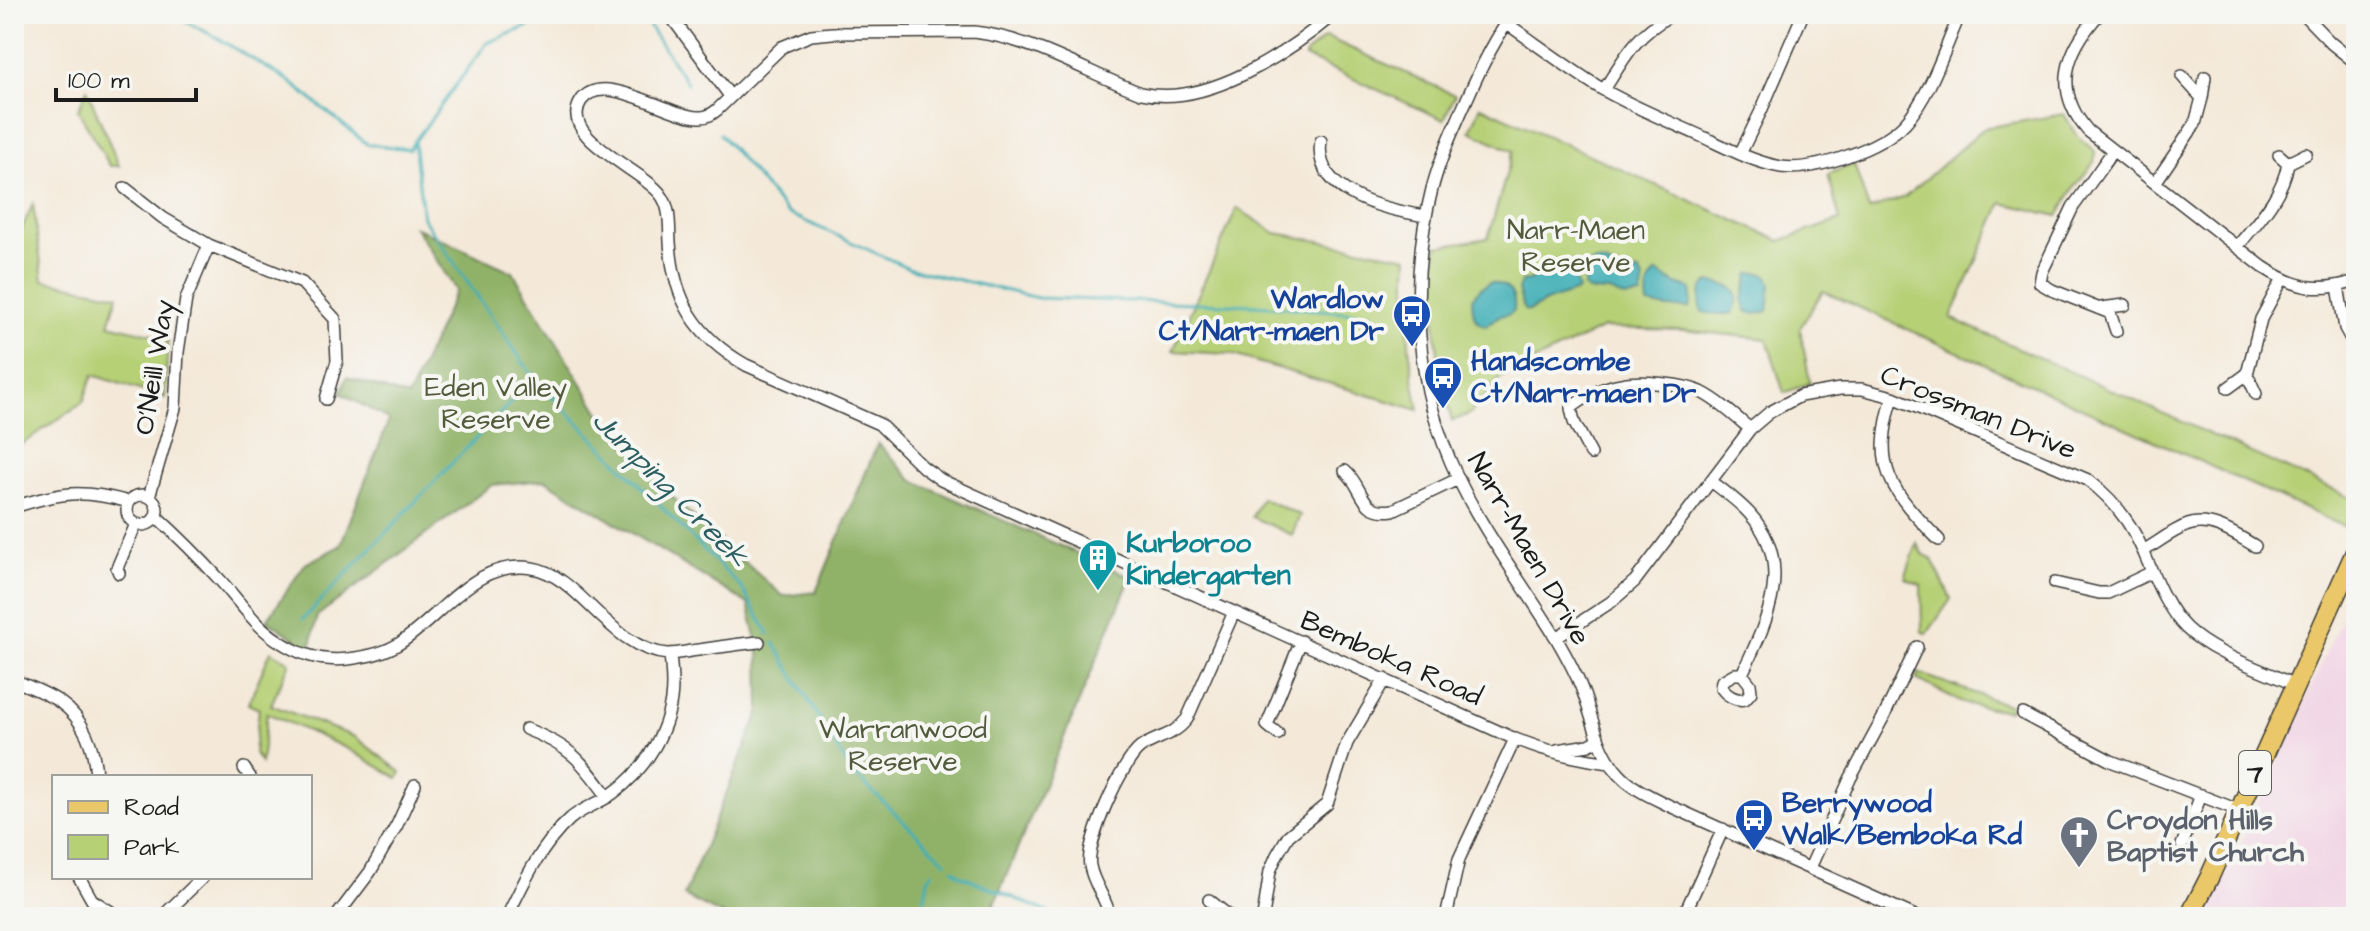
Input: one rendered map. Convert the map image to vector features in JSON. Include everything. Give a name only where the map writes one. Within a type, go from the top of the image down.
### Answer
[{"type":"main road","name":"7","points":[[2189,917],[2356,550]]},
{"type":"street","points":[[669,14],[730,96],[771,56],[797,39],[832,33],[881,31],[974,32],[1006,37],[1156,97],[1198,92],[1234,79],[1334,14]]},
{"type":"street","points":[[1604,90],[1639,37],[1672,14]]},
{"type":"street","points":[[1740,154],[1803,14]]},
{"type":"street","points":[[1510,19],[1604,90],[1740,154],[1764,163],[1796,168],[1868,147],[1902,125],[1920,100],[1960,14]]},
{"type":"street","points":[[2099,14],[2071,53],[2067,69],[2067,87],[2081,123],[2282,280],[2321,289],[2356,281]]},
{"type":"street","points":[[2303,14],[2356,63]]},
{"type":"street","name":"Narr-Maen Drive","points":[[1510,19],[1488,53],[1455,125],[1441,160],[1426,216],[1418,294],[1422,355],[1439,432],[1458,479],[1556,638],[1582,690],[1598,740]]},
{"type":"street","points":[[2182,76],[2202,98]]},
{"type":"street","points":[[2155,183],[2195,124],[2205,77]]},
{"type":"street","name":"Bemboka Road","points":[[730,96],[712,114],[692,117],[616,91],[599,89],[582,99],[577,110],[577,121],[582,132],[663,196],[668,213],[673,275],[686,307],[702,332],[718,347],[746,365],[879,424],[923,467],[941,480],[1515,739],[1581,760],[1610,763]]},
{"type":"street","points":[[1321,141],[1323,167],[1330,178],[1345,189],[1378,206],[1426,216]]},
{"type":"street","points":[[2113,151],[2073,207],[2042,272],[2040,283],[2110,313],[2116,331]]},
{"type":"street","points":[[2237,247],[2278,196],[2285,180],[2283,159],[2306,154]]},
{"type":"street","points":[[125,188],[163,218],[209,245],[302,283],[335,319],[337,361],[326,399]]},
{"type":"street","name":"O'Neill Way","points":[[149,497],[175,408],[178,352],[186,299],[209,245]]},
{"type":"street","points":[[2256,394],[2247,374],[2261,319],[2282,280]]},
{"type":"street","points":[[2338,286],[2345,328],[2356,348]]},
{"type":"street","points":[[2100,308],[2125,305]]},
{"type":"street","points":[[2228,388],[2247,374]]},
{"type":"street","points":[[1591,454],[1574,422],[1571,408],[1619,384],[1688,388],[1711,398],[1750,429]]},
{"type":"street","name":"Crossman Drive","points":[[1556,638],[1611,602],[1635,581],[1750,429],[1770,412],[1800,396],[1840,389],[1862,389],[1893,397],[2088,480],[2107,494],[2124,516],[2166,599],[2184,626],[2204,643],[2295,685]]},
{"type":"street","points":[[1893,397],[1883,441],[1890,478],[1907,507],[1939,540]]},
{"type":"street","points":[[1345,471],[1355,479],[1371,508],[1382,512],[1393,510],[1458,479]]},
{"type":"street","points":[[1711,481],[1748,511],[1759,525],[1774,567],[1774,592],[1767,619],[1742,674]]},
{"type":"street","points":[[14,507],[56,494],[95,494],[129,502],[140,495],[149,497],[155,503],[156,516],[191,549],[270,635],[293,650],[310,656],[342,659],[381,653],[411,635],[473,582],[508,566],[545,570],[614,628],[637,645],[652,651],[670,654],[759,642]]},
{"type":"street","points":[[129,502],[127,512],[136,524]]},
{"type":"street","points":[[136,524],[149,523],[156,516]]},
{"type":"street","points":[[2143,551],[2189,525],[2206,523],[2255,546]]},
{"type":"street","points":[[116,570],[136,524]]},
{"type":"street","points":[[2055,583],[2108,593],[2152,572]]},
{"type":"street","points":[[1110,917],[1089,864],[1088,851],[1095,833],[1125,765],[1140,748],[1178,730],[1187,719],[1234,612]]},
{"type":"street","points":[[1278,734],[1267,725],[1301,641]]},
{"type":"street","points":[[1810,868],[1850,779],[1917,647]]},
{"type":"street","points":[[507,917],[527,875],[570,818],[608,797],[638,772],[652,751],[662,730],[672,688],[670,654]]},
{"type":"street","points":[[1263,917],[1270,871],[1277,855],[1288,836],[1327,804],[1347,743],[1385,679]]},
{"type":"street","points":[[14,680],[59,701],[77,717],[89,741],[96,775]]},
{"type":"street","points":[[2023,714],[2111,761],[2238,810]]},
{"type":"street","points":[[526,729],[571,752],[585,765],[608,797]]},
{"type":"street","points":[[1446,917],[1459,859],[1515,739]]},
{"type":"street","points":[[1598,740],[1610,763],[1639,791],[1917,917]]},
{"type":"street","name":"Bemboka Road","points":[[1550,751],[1589,745],[1598,740]]},
{"type":"street","points":[[336,917],[370,872],[415,785]]},
{"type":"street","points":[[2182,845],[2201,795]]},
{"type":"street","points":[[1683,917],[1723,829]]},
{"type":"street","points":[[80,879],[92,900],[119,917]]},
{"type":"street","points":[[162,917],[201,879]]},
{"type":"street","points":[[1209,900],[1230,917]]},
{"type":"shaded area","points":[[2356,585],[2356,917],[2207,917],[2281,755]]},
{"type":"green space","points":[[1326,37],[1455,95],[1444,120],[1305,57]]},
{"type":"green space","points":[[87,89],[119,166],[110,166],[78,110]]},
{"type":"green space","name":"Narr-Maen Reserve","points":[[1481,106],[1780,241],[1840,220],[1828,174],[1854,164],[1869,210],[1905,197],[1984,128],[2064,114],[2076,134],[2095,152],[2094,162],[2058,216],[2002,203],[1951,318],[2356,500],[2345,527],[1823,291],[1800,328],[1810,383],[1784,393],[1767,339],[1682,330],[1603,328],[1501,377],[1470,414],[1452,421],[1436,334],[1434,292],[1437,246],[1488,238],[1513,151],[1470,131]]},
{"type":"green space","points":[[33,204],[43,280],[118,295],[109,324],[168,338],[165,398],[93,375],[83,402],[22,444],[14,430],[14,246]]},
{"type":"green space","points":[[1237,208],[1276,233],[1408,257],[1408,334],[1419,410],[1230,354],[1173,351]]},
{"type":"green space","name":"Warranwood Reserve","points":[[415,227],[513,272],[603,418],[679,504],[783,596],[816,592],[878,443],[912,480],[1131,577],[989,917],[726,917],[684,896],[760,711],[759,649],[748,604],[545,480],[492,485],[317,616],[310,649],[267,620],[305,564],[340,546],[389,420],[341,393],[347,377],[408,397],[456,290]]},
{"type":"green space","points":[[1261,498],[1300,515],[1292,535],[1252,517]]},
{"type":"green space","points":[[1917,543],[1923,554],[1932,559],[1951,599],[1927,634],[1922,631],[1921,585],[1905,578]]},
{"type":"green space","points":[[271,651],[290,662],[271,705],[355,737],[401,772],[398,778],[348,749],[267,713],[261,763],[254,753],[259,709],[248,704]]},
{"type":"green space","points":[[1918,673],[2011,706],[2009,711],[1966,704],[1916,679]]},
{"type":"water","points":[[1594,262],[1605,263],[1615,270],[1639,272],[1644,280],[1641,296],[1626,298],[1609,292],[1588,291],[1584,288],[1585,268]]},
{"type":"water","points":[[1571,272],[1577,291],[1529,311],[1524,310],[1518,290],[1521,282]]},
{"type":"water","points":[[1657,272],[1676,284],[1692,289],[1689,308],[1648,304],[1648,287]]},
{"type":"water","points":[[1750,273],[1768,276],[1771,284],[1768,311],[1755,314],[1746,311],[1743,299]]},
{"type":"water","points":[[1491,282],[1510,291],[1514,310],[1486,326],[1476,319],[1472,298]]},
{"type":"water","points":[[1709,282],[1733,289],[1737,298],[1733,313],[1719,315],[1702,312],[1700,296]]},
{"type":"waterway","name":"Jumping Creek","points":[[171,14],[289,81],[367,144],[409,149],[487,43],[558,14]]},
{"type":"waterway","name":"Jumping Creek","points":[[641,14],[687,83]]},
{"type":"waterway","name":"Jumping Creek","points":[[720,134],[787,213],[911,269],[1038,298],[1256,305],[1371,314]]},
{"type":"waterway","name":"Jumping Creek","points":[[414,141],[423,218],[534,378],[741,587],[769,634]]},
{"type":"waterway","name":"Jumping Creek","points":[[303,619],[533,379]]},
{"type":"waterway","name":"Jumping Creek","points":[[774,643],[851,771],[946,862]]},
{"type":"waterway","name":"Jumping Creek","points":[[953,869],[960,875],[1059,917]]},
{"type":"waterway","points":[[921,917],[928,879],[932,873]]},
{"type":"place","name":"Wardlow Ct/Narr-maen Dr","points":[[1412,348]]},
{"type":"place","name":"Handscombe Ct/Narr-maen Dr","points":[[1443,410]]},
{"type":"place","name":"Kurboroo Kindergarten","points":[[1098,592]]},
{"type":"place","name":"Berrywood Walk/Bemboka Rd","points":[[1754,852]]},
{"type":"place","name":"Croydon Hills Baptist Church","points":[[2079,869]]},
{"type":"park label","name":"Eden Valley Reserve","points":[[496,402]]}]
